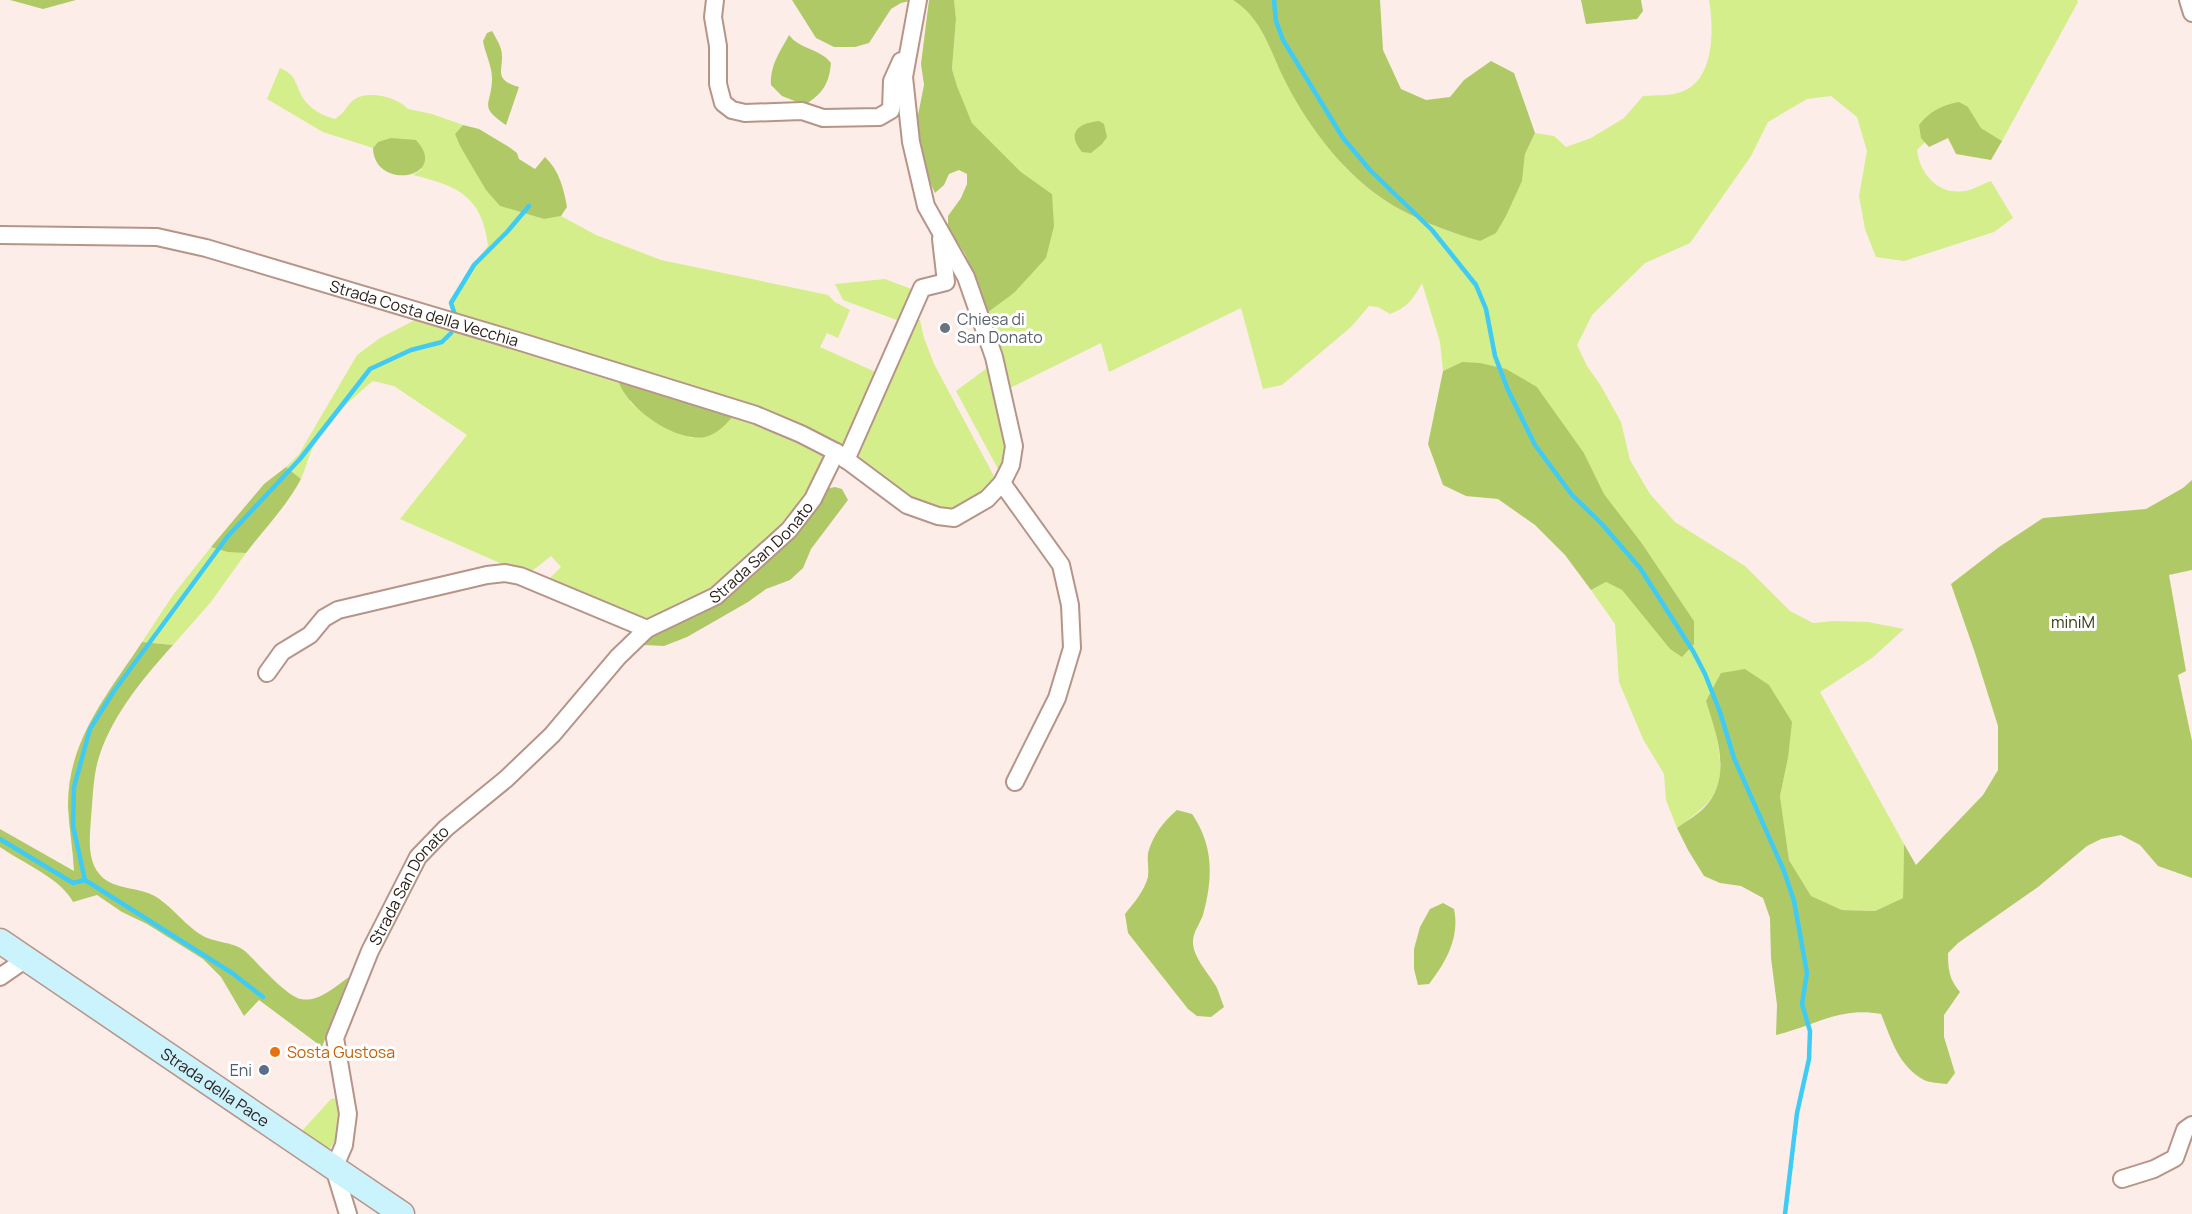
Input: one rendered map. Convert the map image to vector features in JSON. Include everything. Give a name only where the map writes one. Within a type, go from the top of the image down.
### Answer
[{"type":"street","name":"Strada San Donato","points":[[715,0],[713,17],[717,33],[718,84],[723,103],[732,110],[745,112],[802,111],[823,118],[879,117],[891,110],[892,81],[912,32]]},
{"type":"street","name":"Strada San Donato","points":[[841,456],[907,505],[954,518],[987,499],[1002,483],[1011,465],[1014,447],[994,357],[966,277],[926,206],[910,132],[904,77],[918,0]]},
{"type":"street","points":[[2188,0],[2192,13]]},
{"type":"street","name":"Strada San Donato","points":[[334,1168],[344,1145],[348,1114],[335,1038],[370,951],[418,857],[446,828],[506,779],[552,735],[618,657],[647,629],[716,596],[789,530],[813,499],[841,456],[922,288],[946,282],[940,231]]},
{"type":"street","name":"Strada Costa della Vecchia","points":[[0,235],[157,237],[206,248],[756,415],[801,434],[841,456]]},
{"type":"street","points":[[1002,483],[1061,565],[1070,605],[1072,648],[1057,698],[1015,782]]},
{"type":"street","points":[[267,673],[282,652],[310,635],[324,618],[338,610],[505,573],[520,576],[647,629]]},
{"type":"street","name":"Strada della Pace","points":[[0,941],[402,1214]]},
{"type":"street","points":[[0,977],[26,959]]},
{"type":"street","points":[[2122,1179],[2154,1169],[2175,1158],[2185,1130],[2192,1125]]},
{"type":"street","points":[[334,1168],[348,1214]]},
{"type":"green space","points":[[10,0],[76,0],[43,9]]},
{"type":"green space","points":[[792,0],[914,0],[901,3],[891,9],[869,43],[855,47],[834,47],[816,38]]},
{"type":"green space","points":[[929,0],[954,0],[956,19],[952,69],[972,123],[1021,172],[1052,194],[1054,226],[1046,258],[1014,293],[987,313],[978,282],[965,254],[948,227],[948,216],[961,198],[967,184],[967,174],[959,170],[949,174],[944,185],[935,193],[928,178],[916,125],[924,85],[921,64]]},
{"type":"green space","points":[[954,0],[1233,0],[1251,15],[1301,110],[1325,144],[1352,174],[1383,199],[1405,212],[1443,229],[1480,241],[1522,181],[1525,154],[1535,133],[1554,136],[1566,147],[1591,138],[1624,118],[1643,96],[1677,93],[1692,86],[1700,77],[1710,52],[1712,25],[1709,0],[2077,0],[2078,2],[2002,141],[1981,128],[1968,107],[1921,137],[1925,142],[1917,150],[1922,168],[1939,186],[1947,190],[1964,191],[1991,181],[2013,218],[1994,232],[1904,261],[1876,257],[1865,229],[1859,196],[1867,151],[1857,117],[1831,96],[1807,99],[1768,122],[1751,156],[1690,243],[1645,263],[1592,315],[1577,345],[1621,422],[1630,460],[1650,494],[1675,522],[1745,566],[1790,611],[1813,623],[1868,622],[1904,629],[1872,658],[1820,692],[1904,844],[1903,898],[1875,911],[1842,910],[1811,896],[1789,860],[1780,796],[1788,758],[1716,734],[1720,767],[1716,789],[1703,808],[1677,828],[1666,800],[1664,774],[1643,739],[1619,682],[1615,624],[1591,590],[1606,582],[1622,590],[1670,649],[1694,621],[1641,542],[1604,494],[1584,453],[1537,387],[1462,362],[1443,371],[1440,342],[1422,283],[1409,302],[1396,312],[1390,314],[1378,307],[1369,306],[1351,327],[1282,385],[1263,389],[1241,308],[1109,372],[1101,343],[1006,390],[987,313],[1014,293],[1052,194],[1021,172],[972,123],[952,69],[956,19]]},
{"type":"green space","points":[[1233,0],[1380,0],[1383,50],[1401,89],[1426,100],[1450,97],[1464,80],[1491,61],[1514,73],[1535,133],[1525,154],[1522,181],[1496,233],[1480,241],[1430,224],[1383,199],[1352,174],[1325,144],[1301,110],[1251,15]]},
{"type":"green space","points":[[1581,0],[1641,0],[1643,11],[1637,19],[1586,24]]},
{"type":"green space","points":[[492,31],[501,49],[502,76],[510,84],[519,87],[506,125],[492,113],[488,104],[492,73],[483,41],[487,33]]},
{"type":"green space","points":[[789,35],[799,44],[821,54],[831,63],[829,77],[824,87],[805,105],[782,96],[771,85],[774,65]]},
{"type":"green space","points":[[280,68],[293,77],[309,106],[330,118],[335,119],[339,116],[355,99],[375,95],[390,98],[408,109],[432,114],[463,125],[455,134],[460,146],[500,206],[544,219],[561,216],[596,235],[661,260],[828,295],[835,302],[850,310],[838,338],[827,333],[820,347],[880,374],[843,446],[816,431],[743,404],[452,314],[449,301],[488,246],[480,215],[473,204],[455,189],[413,175],[422,169],[378,142],[373,148],[323,132],[267,99]]},
{"type":"green space","points":[[1959,102],[1968,107],[1981,128],[2002,141],[1991,160],[1956,154],[1948,138],[1929,147],[1921,138],[1919,125],[1932,112]]},
{"type":"green space","points":[[1099,121],[1104,124],[1107,137],[1091,153],[1082,152],[1075,139],[1077,130],[1085,124]]},
{"type":"green space","points":[[463,125],[479,129],[509,147],[517,153],[519,159],[535,169],[545,157],[557,174],[564,193],[567,207],[561,216],[544,219],[500,206],[486,190],[460,146],[455,134]]},
{"type":"green space","points":[[391,138],[416,140],[424,153],[424,163],[418,171],[408,175],[396,175],[385,171],[377,162],[373,148],[378,142]]},
{"type":"green space","points":[[885,279],[914,290],[902,322],[843,300],[835,284]]},
{"type":"green space","points":[[417,319],[630,380],[630,402],[675,432],[692,438],[734,415],[777,429],[824,453],[823,470],[813,496],[719,588],[656,620],[630,614],[546,582],[561,567],[551,556],[527,575],[400,519],[467,435],[394,386],[373,381],[346,404],[316,442],[301,479],[286,467],[299,454],[357,355],[380,338]]},
{"type":"green space","points":[[916,320],[920,320],[934,364],[996,480],[978,496],[952,508],[934,507],[912,497],[860,459],[858,451]]},
{"type":"green space","points":[[1462,362],[1480,363],[1506,369],[1537,387],[1584,453],[1604,494],[1641,542],[1694,621],[1694,644],[1682,657],[1670,649],[1622,590],[1606,582],[1591,590],[1565,555],[1535,525],[1498,499],[1466,496],[1443,485],[1428,444],[1443,371]]},
{"type":"green space","points":[[991,365],[1003,430],[1002,471],[998,469],[956,391]]},
{"type":"green space","points":[[630,380],[734,415],[710,436],[693,437],[680,434],[654,422],[632,403],[619,383]]},
{"type":"green space","points":[[286,467],[301,479],[282,508],[246,553],[228,552],[211,547],[264,484]]},
{"type":"green space","name":"miniM","points":[[2192,480],[2192,570],[2169,575],[2186,671],[2178,675],[2192,741],[2192,878],[2158,866],[2140,845],[2121,835],[2101,839],[2087,846],[2038,887],[1958,943],[1948,953],[1950,974],[1960,992],[1944,1015],[1944,1037],[1955,1073],[1947,1084],[1924,1080],[1908,1067],[1892,1042],[1881,1014],[1866,1012],[1840,1015],[1776,1035],[1777,1005],[1771,958],[1770,918],[1763,898],[1741,886],[1720,883],[1704,876],[1677,828],[1704,808],[1718,784],[1720,756],[1718,742],[1706,701],[1721,673],[1745,669],[1769,685],[1792,722],[1788,758],[1780,796],[1789,860],[1811,896],[1842,910],[1875,911],[1903,898],[1904,844],[1916,865],[1983,795],[1998,770],[1998,726],[1951,584],[1999,547],[2043,518],[2146,509],[2183,488]]},
{"type":"green space","points":[[835,487],[842,489],[848,500],[811,549],[803,568],[790,580],[766,589],[687,637],[664,646],[645,645],[643,640],[710,604],[825,489]]},
{"type":"green space","points":[[211,547],[246,553],[210,603],[173,645],[142,642],[173,595]]},
{"type":"green space","points":[[142,642],[173,645],[122,710],[100,754],[95,777],[90,831],[90,852],[94,865],[103,878],[110,882],[158,898],[203,936],[242,949],[280,986],[295,997],[314,999],[349,977],[322,1047],[259,1000],[244,1016],[221,977],[203,959],[97,895],[73,902],[51,878],[0,847],[0,829],[74,871],[68,807],[69,783],[74,761],[92,719]]},
{"type":"green space","points":[[1177,810],[1192,814],[1204,838],[1210,863],[1209,889],[1203,915],[1195,931],[1193,947],[1216,986],[1224,1007],[1211,1017],[1197,1016],[1188,1009],[1128,933],[1125,914],[1138,897],[1148,877],[1150,846],[1159,829]]},
{"type":"green space","points":[[1443,903],[1454,909],[1455,929],[1450,949],[1429,984],[1418,985],[1414,969],[1414,949],[1420,927],[1430,909]]},
{"type":"green space","points":[[338,1098],[340,1118],[337,1137],[330,1148],[322,1147],[301,1132],[331,1099]]},
{"type":"waterway","points":[[1274,0],[1276,21],[1283,40],[1343,138],[1370,170],[1432,230],[1476,285],[1486,309],[1495,356],[1508,390],[1535,445],[1572,495],[1601,523],[1640,568],[1705,674],[1734,758],[1784,871],[1794,901],[1807,973],[1802,1004],[1810,1031],[1809,1059],[1797,1113],[1785,1214]]},
{"type":"waterway","points":[[455,315],[451,303],[474,265],[529,206]]},
{"type":"waterway","points":[[263,997],[232,973],[85,880],[73,826],[74,787],[90,729],[114,691],[228,536],[300,459],[370,369],[411,350],[442,342],[451,333]]},
{"type":"waterway","points":[[0,839],[73,883],[85,880]]},
{"type":"place","name":"Chiesa di San Donato","points":[[945,328]]},
{"type":"place","name":"Sosta Gustosa","points":[[275,1052]]},
{"type":"place","name":"Eni","points":[[264,1070]]}]
